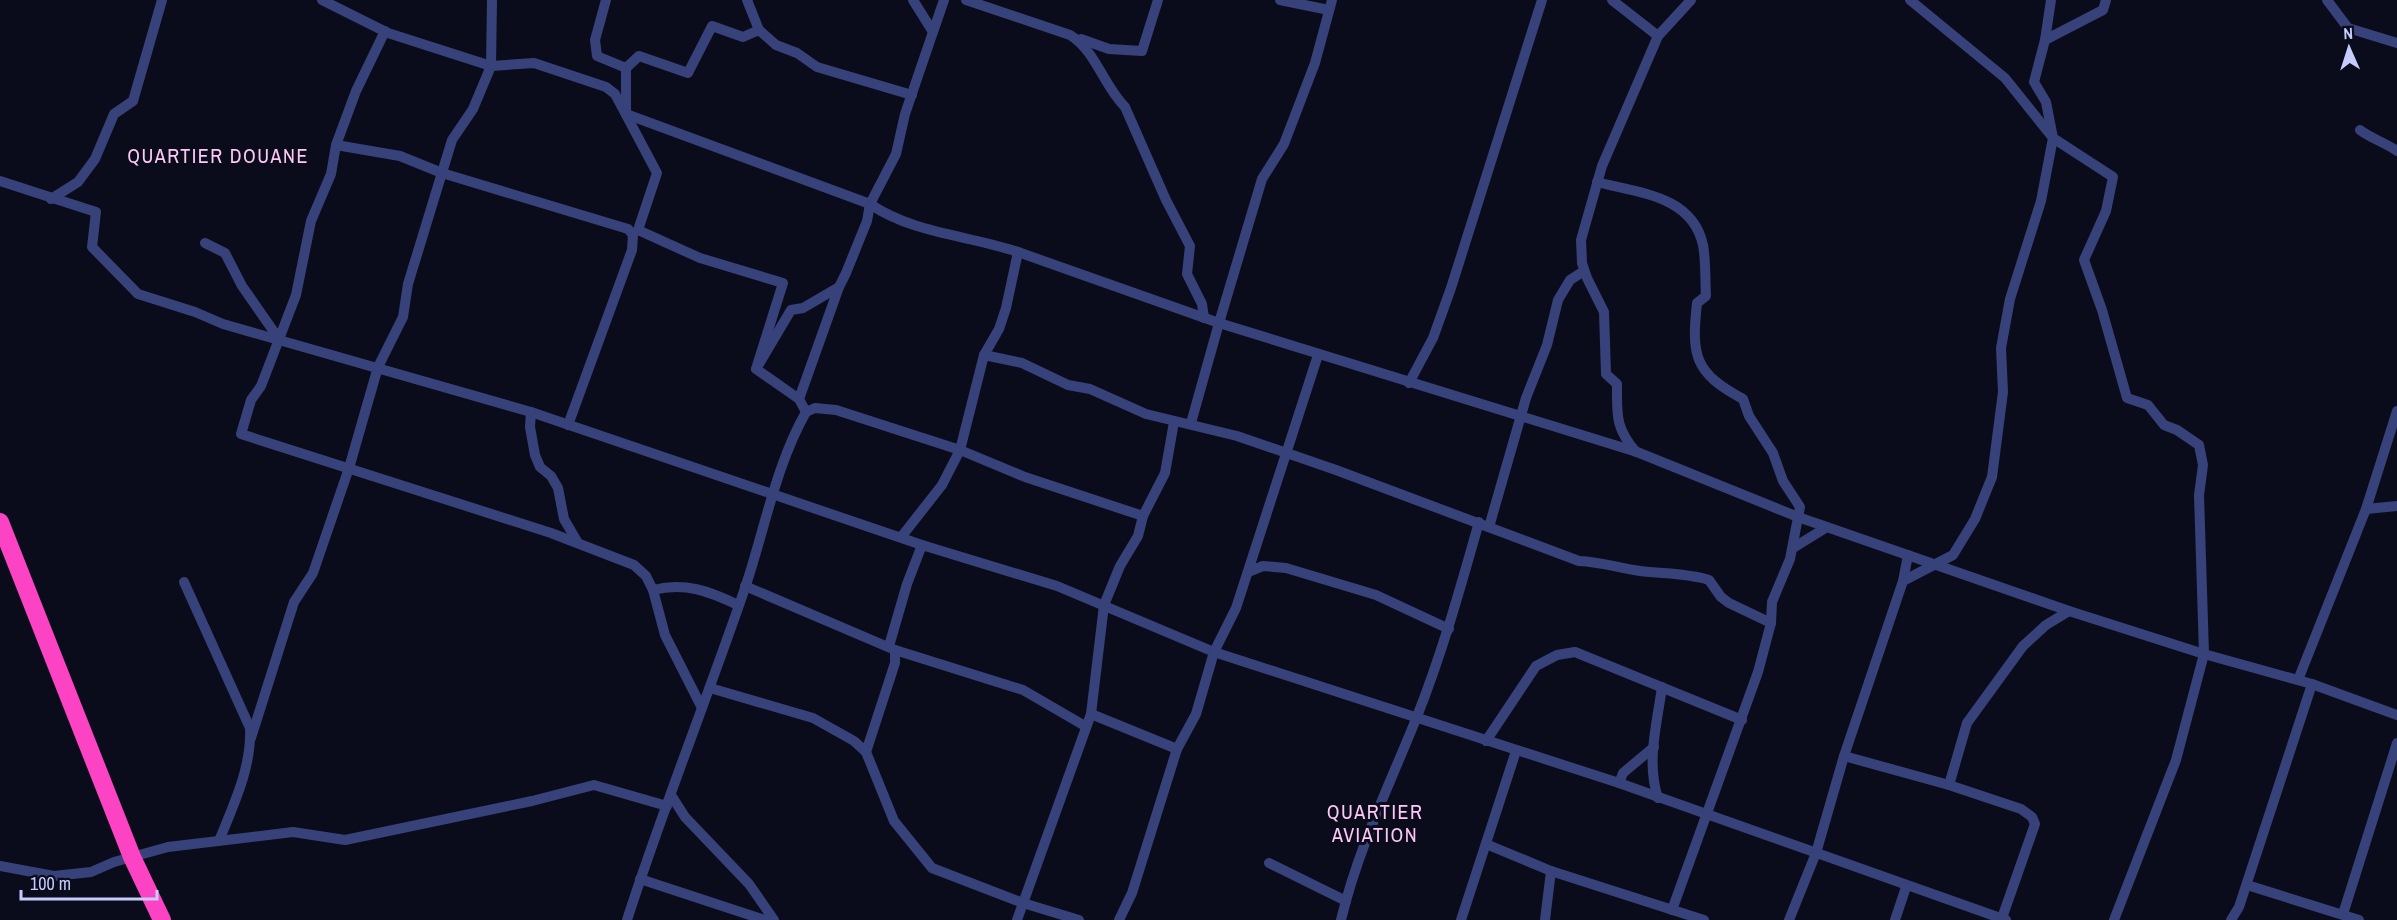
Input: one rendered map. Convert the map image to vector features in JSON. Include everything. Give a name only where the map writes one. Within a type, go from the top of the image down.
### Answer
[{"type":"highway","points":[[0,522],[132,857],[162,920]]},
{"type":"street","points":[[51,199],[78,182],[95,159],[114,114],[133,101],[162,0]]},
{"type":"street","points":[[322,0],[384,31],[491,66],[534,63],[606,87],[615,94],[657,173],[638,230],[700,258],[783,283],[756,369]]},
{"type":"street","points":[[219,842],[244,773],[251,738],[294,602],[313,573],[350,468],[378,368],[403,317],[408,284],[452,140],[473,109],[491,66],[492,0]]},
{"type":"street","points":[[606,0],[595,40],[597,57],[626,68]]},
{"type":"street","points":[[747,0],[759,30],[776,45],[797,53],[816,67],[912,95]]},
{"type":"street","points":[[913,0],[933,32]]},
{"type":"street","points":[[799,399],[839,287],[867,221],[870,204],[896,154],[912,95],[944,0]]},
{"type":"street","points":[[966,0],[1109,49],[1142,51],[1158,0]]},
{"type":"street","points":[[1191,423],[1262,179],[1284,144],[1307,84],[1330,5],[1280,0]]},
{"type":"street","points":[[1409,383],[1433,338],[1451,288],[1542,0]]},
{"type":"street","points":[[1612,0],[1658,36]]},
{"type":"street","points":[[1637,452],[1623,436],[1617,417],[1617,384],[1606,374],[1604,312],[1584,270],[1581,240],[1602,166],[1658,36],[1691,0]]},
{"type":"street","points":[[1910,0],[2006,78],[2053,138],[2113,177],[2106,211],[2084,260],[2102,310],[2127,398],[2148,405],[2164,425],[2177,430],[2199,445],[2203,465],[2199,495],[2204,654],[2176,760],[2114,920]]},
{"type":"street","points":[[1903,580],[1938,565],[1953,555],[1976,519],[1992,477],[2003,392],[2001,348],[2010,299],[2041,201],[2053,138],[2046,102],[2034,82],[2045,40],[2051,0]]},
{"type":"street","points":[[2045,40],[2103,10],[2106,0]]},
{"type":"street","points":[[2327,0],[2348,28],[2397,43]]},
{"type":"street","points":[[626,114],[626,68],[639,56],[688,73],[712,26],[743,37],[759,30]]},
{"type":"street","points":[[384,31],[356,91],[336,145],[331,174],[311,221],[296,295],[261,386],[251,400],[241,434],[578,543],[634,565],[646,576],[653,590],[665,635],[702,708]]},
{"type":"street","points":[[1070,35],[1085,44],[1116,99],[1125,107],[1166,200],[1190,246],[1187,274],[1202,304],[1204,318]]},
{"type":"street","points":[[626,114],[870,204],[889,217],[920,228],[993,243],[1219,323],[1637,452],[1798,517],[2069,610],[2204,654],[2312,684],[2397,715]]},
{"type":"street","points":[[2360,130],[2376,142],[2383,142],[2397,151]]},
{"type":"street","points":[[336,145],[400,156],[442,173],[628,229],[633,235],[632,250],[568,425]]},
{"type":"street","points":[[0,181],[96,212],[92,246],[138,294],[195,312],[223,324],[531,412],[902,536],[922,545],[1057,586],[1214,652],[1619,783],[1906,887],[2004,919],[2035,824],[2032,817],[2021,809],[1949,785],[1844,756]]},
{"type":"street","points":[[1597,182],[1681,206],[1694,222],[1703,244],[1706,296],[1697,303],[1695,349],[1698,361],[1718,386],[1743,399],[1749,416],[1773,453],[1783,481],[1798,501],[1793,548],[1772,602],[1771,623],[1742,720],[1672,910]]},
{"type":"street","points":[[205,243],[225,253],[242,286],[279,339]]},
{"type":"street","points":[[902,536],[942,484],[960,450],[984,355],[999,329],[1006,308],[1018,252]]},
{"type":"street","points":[[1341,920],[1372,819],[1416,719],[1449,629],[1546,345],[1558,300],[1570,280],[1584,270]]},
{"type":"street","points":[[756,369],[791,309],[803,308],[839,287]]},
{"type":"street","points":[[984,355],[1022,363],[1068,385],[1090,389],[1146,414],[1174,422],[1191,423],[1237,436],[1484,524],[1580,561],[1598,562],[1636,570],[1690,575],[1709,580],[1721,597],[1771,623]]},
{"type":"street","points":[[1119,920],[1132,893],[1178,749],[1196,714],[1214,652],[1236,608],[1318,355]]},
{"type":"street","points":[[756,369],[799,399],[806,412]]},
{"type":"street","points":[[627,920],[746,586],[771,493],[806,412],[816,408],[836,410],[960,450],[1025,477],[1143,516]]},
{"type":"street","points":[[2298,680],[2366,509],[2397,411]]},
{"type":"street","points":[[531,412],[530,427],[535,455],[540,467],[558,488],[564,519],[578,543]]},
{"type":"street","points":[[1017,920],[1091,714],[1104,605],[1120,566],[1138,536],[1143,516],[1165,473],[1174,422]]},
{"type":"street","points":[[2366,509],[2397,506]]},
{"type":"street","points":[[1793,548],[1827,527]]},
{"type":"street","points":[[867,752],[895,663],[892,648],[907,584],[922,545]]},
{"type":"street","points":[[1789,920],[1816,853],[1844,756],[1903,580],[1908,555]]},
{"type":"street","points":[[1248,572],[1263,566],[1286,568],[1376,595],[1449,629]]},
{"type":"street","points":[[184,582],[248,721],[251,738]]},
{"type":"street","points":[[653,590],[668,586],[694,586],[738,605]]},
{"type":"street","points":[[746,586],[892,648],[1023,690],[1085,726]]},
{"type":"street","points":[[1949,785],[1967,723],[2023,646],[2046,625],[2069,610]]},
{"type":"street","points":[[1486,741],[1536,666],[1557,655],[1575,652],[1742,720]]},
{"type":"street","points":[[2231,920],[2239,907],[2247,885],[2312,684]]},
{"type":"street","points":[[1658,798],[1652,784],[1651,769],[1662,687]]},
{"type":"street","points":[[710,688],[813,718],[847,735],[867,752],[894,821],[932,868],[1023,903],[1079,920]]},
{"type":"street","points":[[1091,714],[1178,749]]},
{"type":"street","points":[[2343,914],[2397,743]]},
{"type":"street","points":[[1619,783],[1623,773],[1654,747]]},
{"type":"street","points":[[1461,920],[1516,751]]},
{"type":"street","points":[[0,866],[54,876],[91,872],[168,847],[292,832],[345,840],[532,801],[594,785],[667,806]]},
{"type":"street","points":[[671,795],[685,817],[748,884],[774,920]]},
{"type":"street","points":[[1486,844],[1551,871],[1704,920]]},
{"type":"street","points":[[1269,863],[1346,901]]},
{"type":"street","points":[[1545,920],[1551,871]]},
{"type":"street","points":[[640,879],[765,920]]},
{"type":"street","points":[[2247,885],[2359,920]]},
{"type":"street","points":[[1895,920],[1906,887]]},
{"type":"district","name":"QUARTIER DOUANE","points":[[218,155]]},
{"type":"district","name":"QUARTIER AVIATION","points":[[1375,822]]}]
